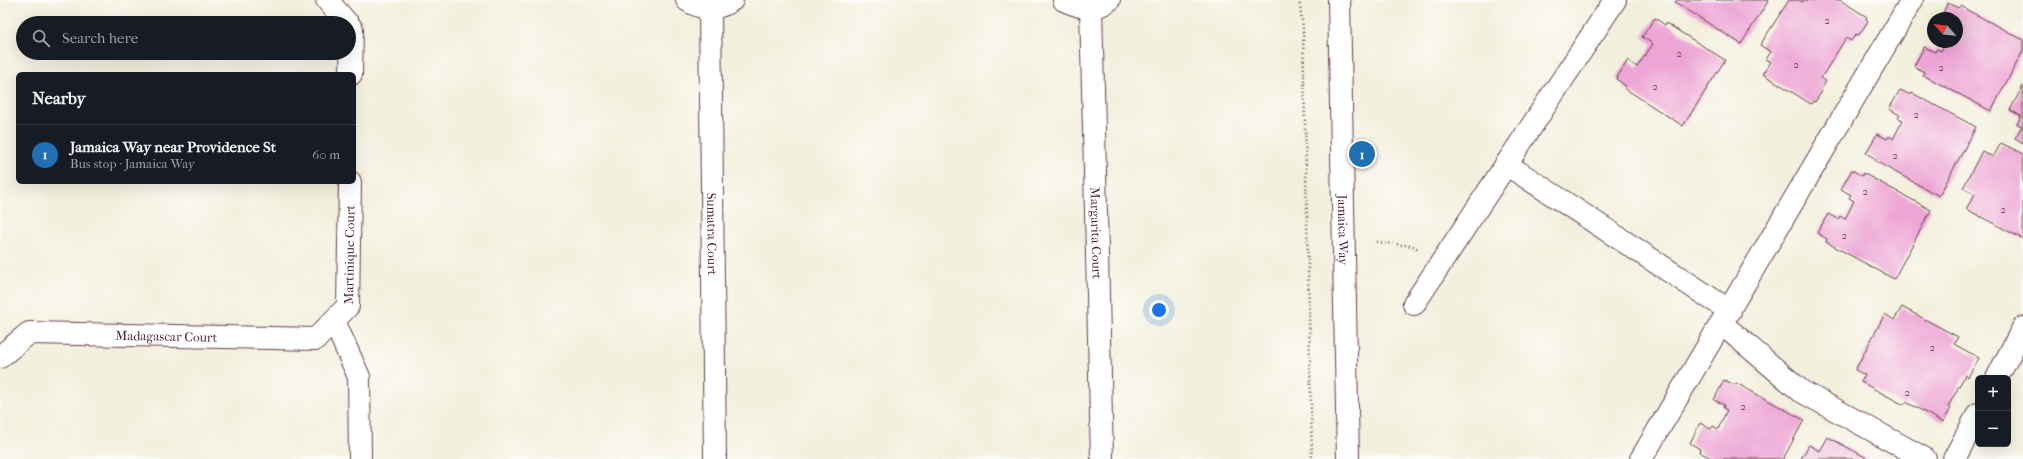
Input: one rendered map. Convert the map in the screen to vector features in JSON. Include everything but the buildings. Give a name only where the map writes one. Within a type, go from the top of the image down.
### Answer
[{"type":"street","points":[[327,0],[341,16]]},
{"type":"street","points":[[687,0],[698,7],[710,8],[724,5],[732,0]]},
{"type":"street","points":[[1064,0],[1078,7],[1100,4]]},
{"type":"street","name":"Jamaica Way","points":[[1339,0],[1348,459]]},
{"type":"street","points":[[1414,304],[1615,0]]},
{"type":"street","points":[[1641,459],[1726,318],[1912,0]]},
{"type":"street","name":"Margarita Court","points":[[1100,4],[1102,459]]},
{"type":"street","name":"Sumatra Court","points":[[710,8],[714,459]]},
{"type":"street","points":[[351,60],[351,72]]},
{"type":"street","points":[[1506,164],[1726,318],[1801,391],[1925,459]]},
{"type":"street","name":"Martinique Court","points":[[350,184],[348,306],[334,321],[359,377],[360,459]]},
{"type":"street","name":"Madagascar Court","points":[[0,357],[29,334],[316,339],[334,321]]},
{"type":"street","points":[[1999,375],[2023,328]]},
{"type":"street","points":[[1954,459],[1975,420]]},
{"type":"path","points":[[1299,0],[1303,27],[1312,459]]},
{"type":"path","points":[[1377,242],[1413,246],[1441,263]]},
{"type":"place","name":"Jamaica Way near Providence St","points":[[1362,154]]}]
